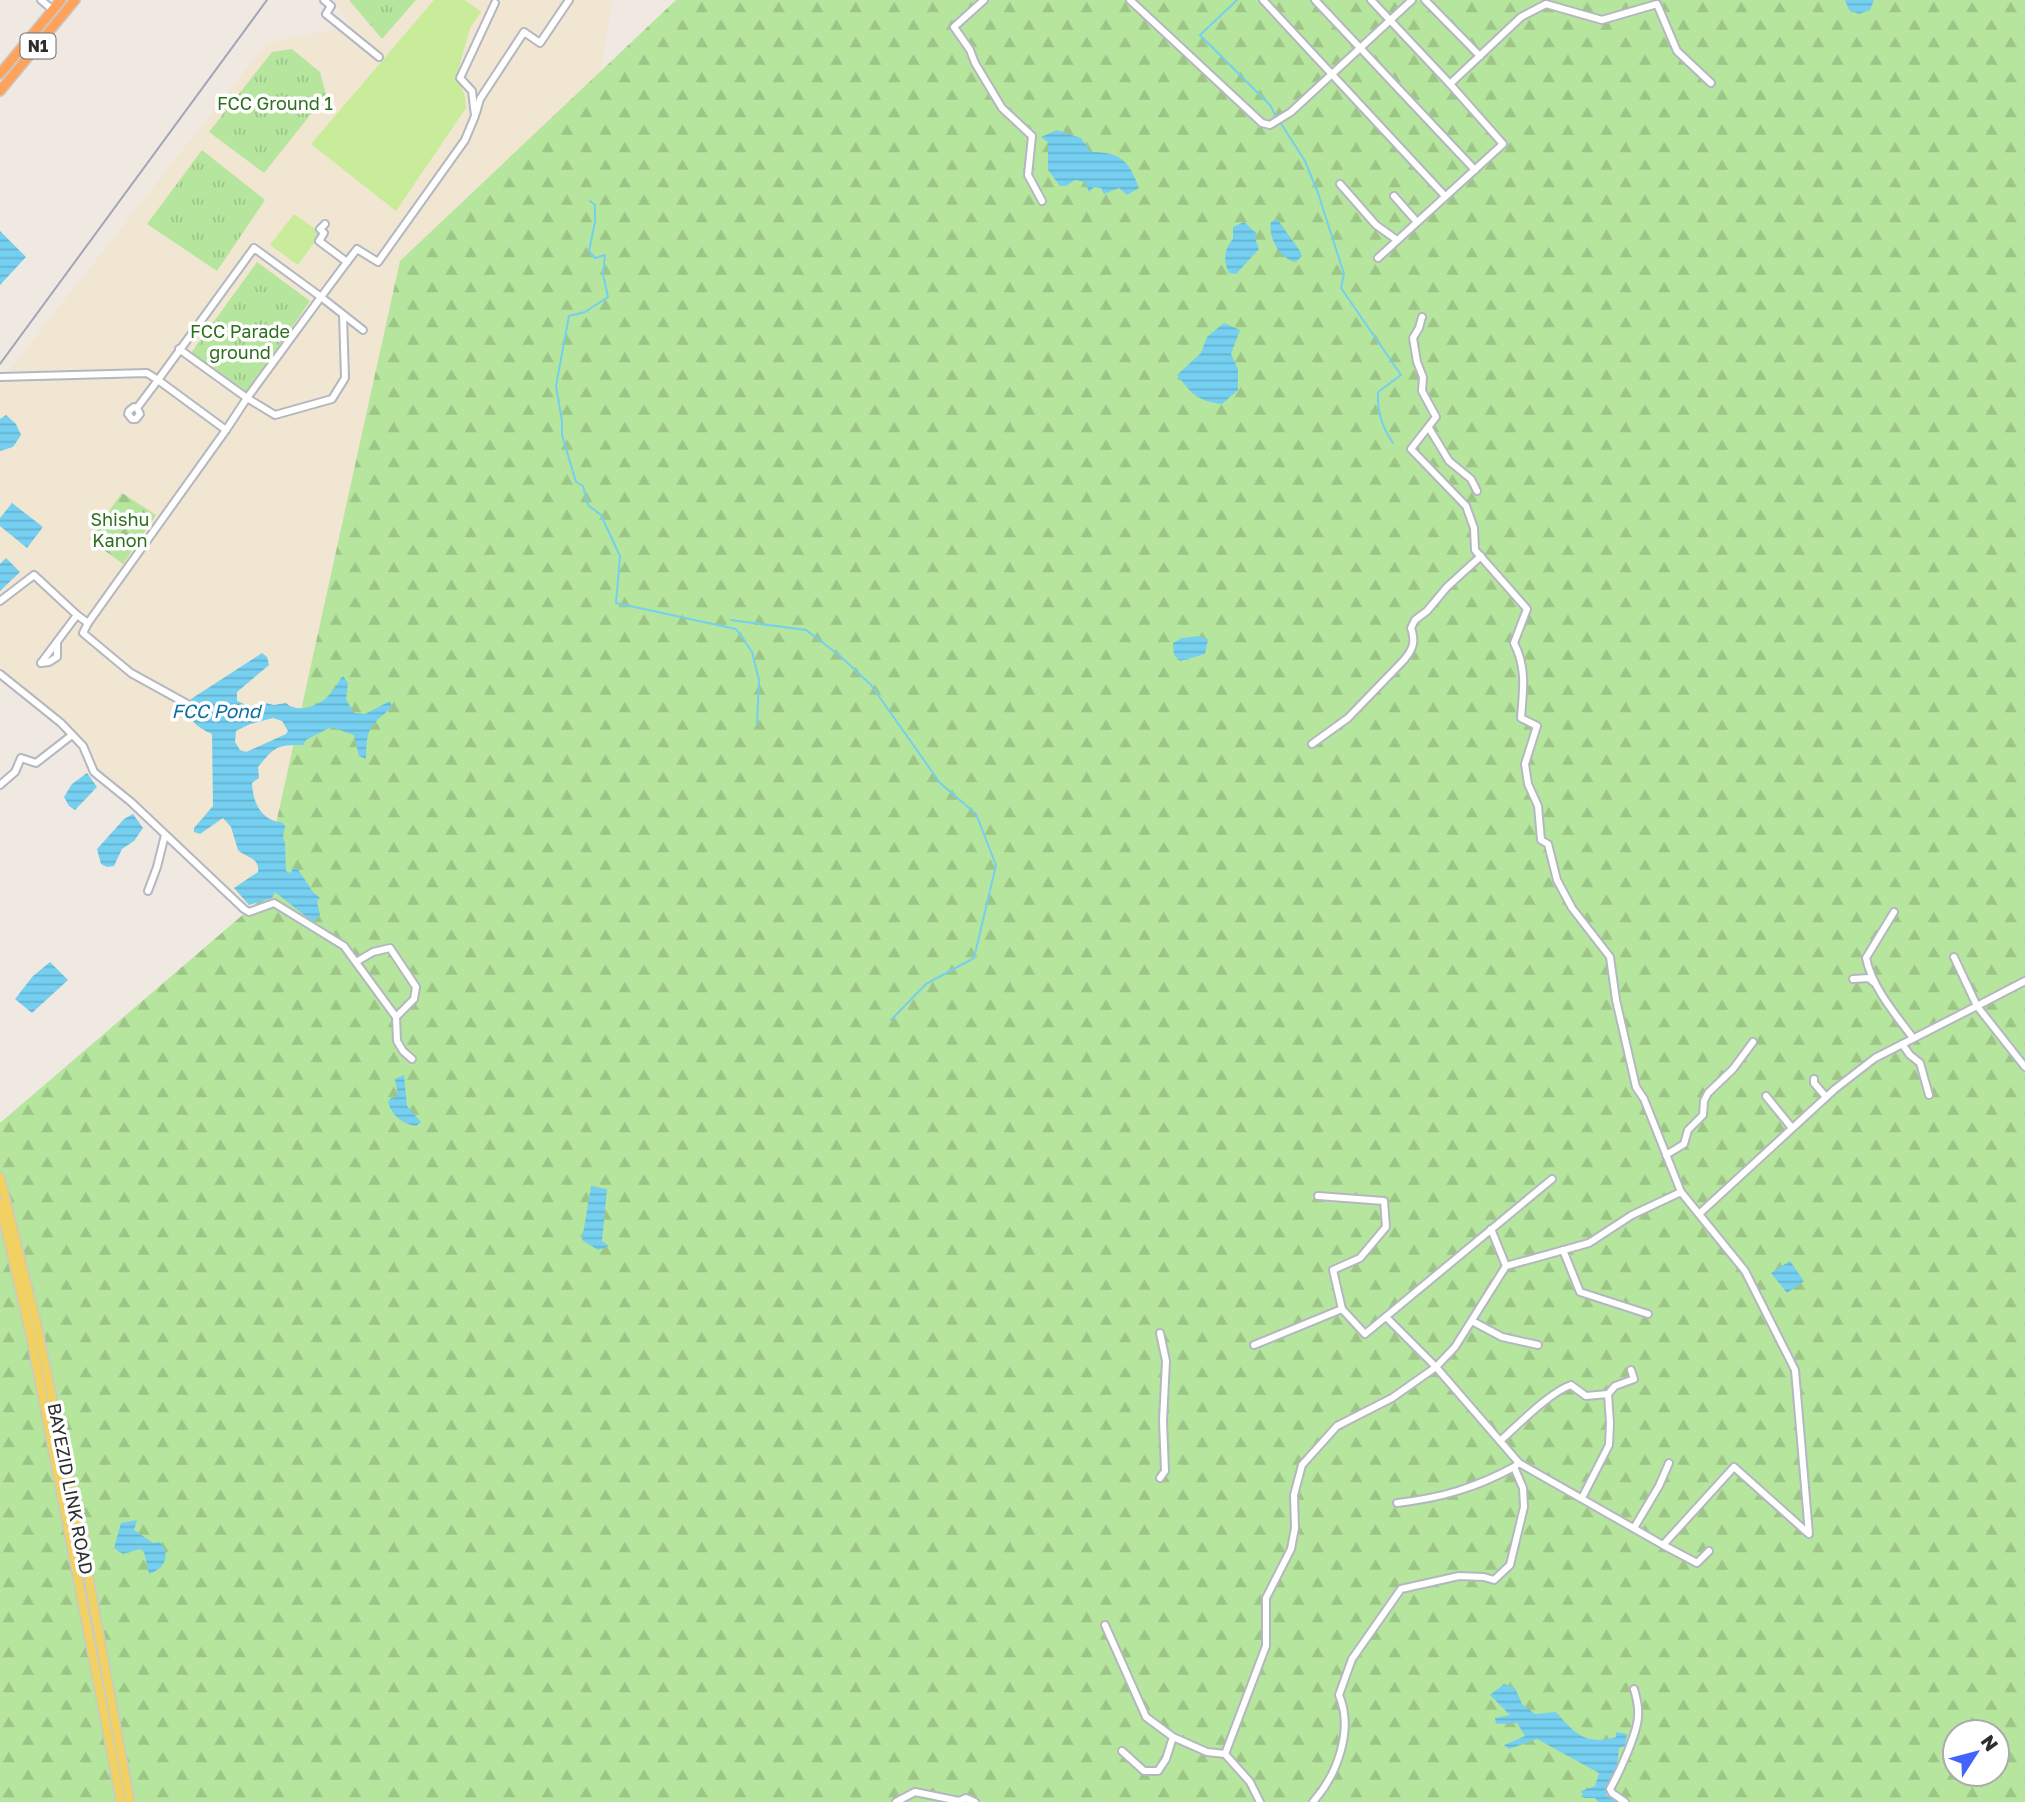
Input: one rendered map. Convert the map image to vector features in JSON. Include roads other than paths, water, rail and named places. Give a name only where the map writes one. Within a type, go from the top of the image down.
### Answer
[{"type":"highway","name":"N1","points":[[0,74],[61,0]]},
{"type":"highway","name":"N1","points":[[0,91],[75,0]]},
{"type":"main road","name":"BAYEZID LINK ROAD","points":[[0,1177],[37,1325],[84,1553],[130,1802]]},
{"type":"main road","name":"BAYEZID LINK ROAD","points":[[0,1204],[31,1337],[121,1802]]},
{"type":"street","points":[[41,0],[53,10]]},
{"type":"street","points":[[324,0],[331,6],[326,14],[379,57]]},
{"type":"street","points":[[189,705],[148,684],[121,665],[83,633],[88,622],[357,249],[377,262],[465,140],[480,99],[524,32],[540,43],[569,0]]},
{"type":"street","points":[[984,0],[954,27],[1002,107],[1032,136],[1028,176],[1042,201]]},
{"type":"street","points":[[1130,0],[1262,123],[1270,125],[1291,112],[1412,0]]},
{"type":"street","points":[[1263,0],[1445,196]]},
{"type":"street","points":[[1315,0],[1475,170]]},
{"type":"street","points":[[1371,0],[1503,144],[1378,258]]},
{"type":"street","points":[[1425,0],[1480,56]]},
{"type":"street","points":[[475,116],[472,91],[460,78],[495,3]]},
{"type":"street","points":[[1450,85],[1521,17],[1546,4],[1559,3],[1602,20],[1657,4],[1677,51],[1711,82]]},
{"type":"street","points":[[1340,184],[1376,225],[1397,240]]},
{"type":"street","points":[[1394,197],[1417,222]]},
{"type":"street","points":[[325,224],[320,229],[324,233],[319,241],[347,262]]},
{"type":"street","points":[[137,408],[254,248],[363,330]]},
{"type":"street","points":[[179,349],[275,415],[332,399],[345,378],[343,315]]},
{"type":"street","points":[[1422,317],[1412,338],[1423,377],[1422,390],[1436,417],[1411,449],[1466,506],[1474,528],[1475,550],[1527,609],[1514,643],[1522,658],[1524,674],[1521,718],[1536,726],[1524,764],[1528,784],[1538,806],[1541,840],[1548,844],[1557,880],[1572,908],[1610,957],[1616,1000],[1636,1087],[1644,1099],[1681,1192],[1745,1271],[1795,1370],[1809,1534],[1734,1467],[1663,1545]]},
{"type":"street","points":[[0,377],[147,373],[226,430]]},
{"type":"street","points":[[1429,428],[1449,461],[1471,479],[1477,491]]},
{"type":"street","points":[[1312,744],[1349,718],[1405,660],[1413,650],[1414,637],[1411,628],[1415,620],[1481,556]]},
{"type":"street","points":[[0,601],[34,575],[88,622]]},
{"type":"street","points":[[57,642],[77,615]]},
{"type":"street","points":[[0,674],[61,723],[83,746],[94,772],[131,802],[244,909],[249,912],[274,903],[344,946],[396,1017],[397,1041],[412,1059]]},
{"type":"street","points":[[0,785],[15,772],[21,758],[36,763],[72,734]]},
{"type":"street","points":[[148,891],[165,835]]},
{"type":"street","points":[[1879,989],[1866,958],[1894,912]]},
{"type":"street","points":[[356,962],[373,952],[390,948],[398,957],[416,987],[414,999],[396,1017]]},
{"type":"street","points":[[1954,957],[1977,1006],[2025,1067]]},
{"type":"street","points":[[1853,979],[1869,978],[1913,1038]]},
{"type":"street","points":[[1699,1214],[1826,1097],[1875,1058],[2025,981]]},
{"type":"street","points":[[1666,1155],[1684,1144],[1688,1130],[1703,1115],[1704,1101],[1708,1093],[1733,1069],[1753,1042]]},
{"type":"street","points":[[1902,1044],[1920,1063],[1929,1095]]},
{"type":"street","points":[[1814,1079],[1814,1083],[1826,1097]]},
{"type":"street","points":[[1766,1096],[1793,1128]]},
{"type":"street","points":[[1318,1196],[1384,1201],[1385,1227],[1360,1258],[1333,1270],[1342,1309],[1366,1334],[1552,1179]]},
{"type":"street","points":[[1225,1754],[1266,1646],[1266,1598],[1291,1549],[1295,1528],[1294,1495],[1302,1465],[1336,1426],[1392,1398],[1436,1367],[1455,1347],[1506,1266],[1589,1243],[1632,1215],[1681,1192]]},
{"type":"street","points":[[1491,1228],[1506,1266]]},
{"type":"street","points":[[1563,1250],[1580,1292],[1648,1314]]},
{"type":"street","points":[[1254,1345],[1342,1309]]},
{"type":"street","points":[[1313,1802],[1331,1780],[1345,1742],[1344,1707],[1339,1695],[1346,1670],[1372,1627],[1401,1590],[1459,1576],[1494,1580],[1510,1565],[1524,1507],[1523,1488],[1517,1465],[1500,1441],[1436,1367],[1388,1318]]},
{"type":"street","points":[[1472,1321],[1502,1338],[1538,1345]]},
{"type":"street","points":[[1160,1333],[1166,1362],[1163,1421],[1165,1471],[1160,1478]]},
{"type":"street","points":[[1500,1441],[1559,1389],[1571,1385],[1586,1396],[1608,1394],[1615,1386],[1634,1379],[1631,1370]]},
{"type":"street","points":[[1583,1496],[1609,1445],[1611,1423],[1608,1394]]},
{"type":"street","points":[[1634,1528],[1668,1470],[1669,1463]]},
{"type":"street","points":[[1517,1465],[1697,1563],[1710,1551]]},
{"type":"street","points":[[1397,1503],[1424,1500],[1483,1483],[1517,1465]]},
{"type":"street","points":[[1105,1625],[1146,1717],[1173,1737],[1207,1752],[1225,1754],[1250,1782],[1260,1802]]},
{"type":"street","points":[[1625,1802],[1610,1789],[1621,1771],[1638,1720],[1639,1704],[1634,1689]]},
{"type":"street","points":[[1122,1751],[1144,1770],[1158,1771],[1166,1759],[1173,1737]]},
{"type":"street","points":[[896,1802],[915,1792],[959,1801],[965,1798],[975,1802]]},
{"type":"water","points":[[1845,0],[1874,0],[1870,10],[1859,14],[1849,10]]},
{"type":"water","points":[[1057,130],[1081,138],[1091,152],[1117,156],[1132,171],[1139,188],[1127,195],[1119,188],[1104,194],[1101,188],[1094,187],[1089,192],[1085,182],[1075,180],[1066,186],[1060,186],[1048,170],[1048,142],[1041,137]]},
{"type":"water","points":[[1277,219],[1300,251],[1302,256],[1296,262],[1285,257],[1273,240],[1271,222]]},
{"type":"water","points":[[1244,222],[1257,234],[1255,238],[1259,249],[1236,274],[1229,273],[1225,255],[1233,239],[1233,227]]},
{"type":"water","points":[[0,231],[26,257],[0,285]]},
{"type":"water","points":[[1224,323],[1240,330],[1231,354],[1238,369],[1238,390],[1222,404],[1196,396],[1177,375],[1201,353],[1207,337]]},
{"type":"water","points":[[6,415],[16,424],[21,435],[13,447],[0,451],[0,419]]},
{"type":"water","points":[[12,503],[43,527],[27,548],[0,526],[0,518]]},
{"type":"water","points":[[6,558],[20,572],[0,591],[0,564]]},
{"type":"water","points":[[1198,636],[1208,639],[1205,654],[1180,661],[1174,655],[1173,643],[1182,638]]},
{"type":"water","name":"FCC Pond","points":[[262,653],[267,657],[269,665],[237,692],[237,701],[255,709],[265,703],[286,703],[296,708],[314,705],[329,695],[343,676],[348,683],[346,699],[354,713],[365,714],[390,701],[392,707],[370,729],[366,759],[359,756],[354,735],[331,727],[306,740],[303,745],[276,748],[258,767],[259,778],[252,783],[254,798],[260,810],[285,826],[283,837],[286,871],[291,873],[293,868],[297,868],[320,898],[317,901],[320,915],[313,922],[275,892],[272,898],[249,905],[234,888],[258,872],[258,867],[255,861],[238,850],[231,827],[223,818],[200,834],[194,832],[194,828],[213,806],[212,734],[193,721],[189,712],[191,699]],"holes":[[[273,718],[282,721],[288,731],[286,734],[246,752],[240,750],[235,742],[236,731],[250,724]]]},
{"type":"water","points":[[87,773],[97,787],[75,810],[64,797],[72,784]]},
{"type":"water","points":[[133,814],[143,828],[134,841],[122,849],[114,866],[101,864],[97,849],[124,819]]},
{"type":"water","points":[[50,962],[68,980],[32,1013],[15,999],[33,976]]},
{"type":"water","points":[[404,1075],[407,1106],[421,1122],[416,1126],[399,1118],[388,1102],[398,1096],[395,1079]]},
{"type":"water","points":[[591,1186],[607,1189],[602,1241],[609,1246],[598,1250],[582,1240]]},
{"type":"water","points":[[1790,1261],[1804,1281],[1787,1293],[1771,1273]]},
{"type":"water","points":[[137,1520],[134,1530],[153,1543],[160,1542],[165,1552],[165,1561],[159,1569],[149,1574],[144,1552],[140,1549],[123,1554],[114,1548],[121,1523]]},
{"type":"water","points":[[1504,1684],[1515,1688],[1522,1704],[1535,1714],[1556,1712],[1575,1732],[1589,1739],[1616,1737],[1616,1732],[1627,1734],[1625,1746],[1619,1748],[1616,1776],[1606,1795],[1617,1802],[1598,1802],[1595,1798],[1584,1798],[1581,1791],[1595,1786],[1599,1773],[1537,1739],[1509,1749],[1504,1745],[1525,1736],[1517,1723],[1496,1724],[1495,1718],[1510,1715],[1490,1695]]},
{"type":"waterway","points":[[1237,0],[1200,35],[1270,105],[1277,118]]},
{"type":"waterway","points":[[1280,122],[1305,161],[1318,193],[1344,274],[1341,288],[1401,375],[1378,392],[1381,419],[1393,443]]},
{"type":"waterway","points":[[590,201],[595,205],[595,222],[589,251],[595,258],[605,255],[603,274],[608,297],[585,312],[569,316],[556,386],[562,435],[576,482],[583,486],[588,505],[601,515],[620,556],[616,603],[736,629],[752,652],[759,680],[757,724]]},
{"type":"waterway","points":[[731,620],[806,630],[839,655],[871,685],[940,783],[976,814],[996,865],[974,958],[926,984],[891,1020]]},
{"type":"railway","points":[[0,364],[267,0]]},
{"type":"park label","name":"FCC Ground 1","points":[[275,104]]},
{"type":"park label","name":"FCC Parade ground","points":[[240,342]]},
{"type":"park label","name":"Shishu Kanon","points":[[120,530]]}]
